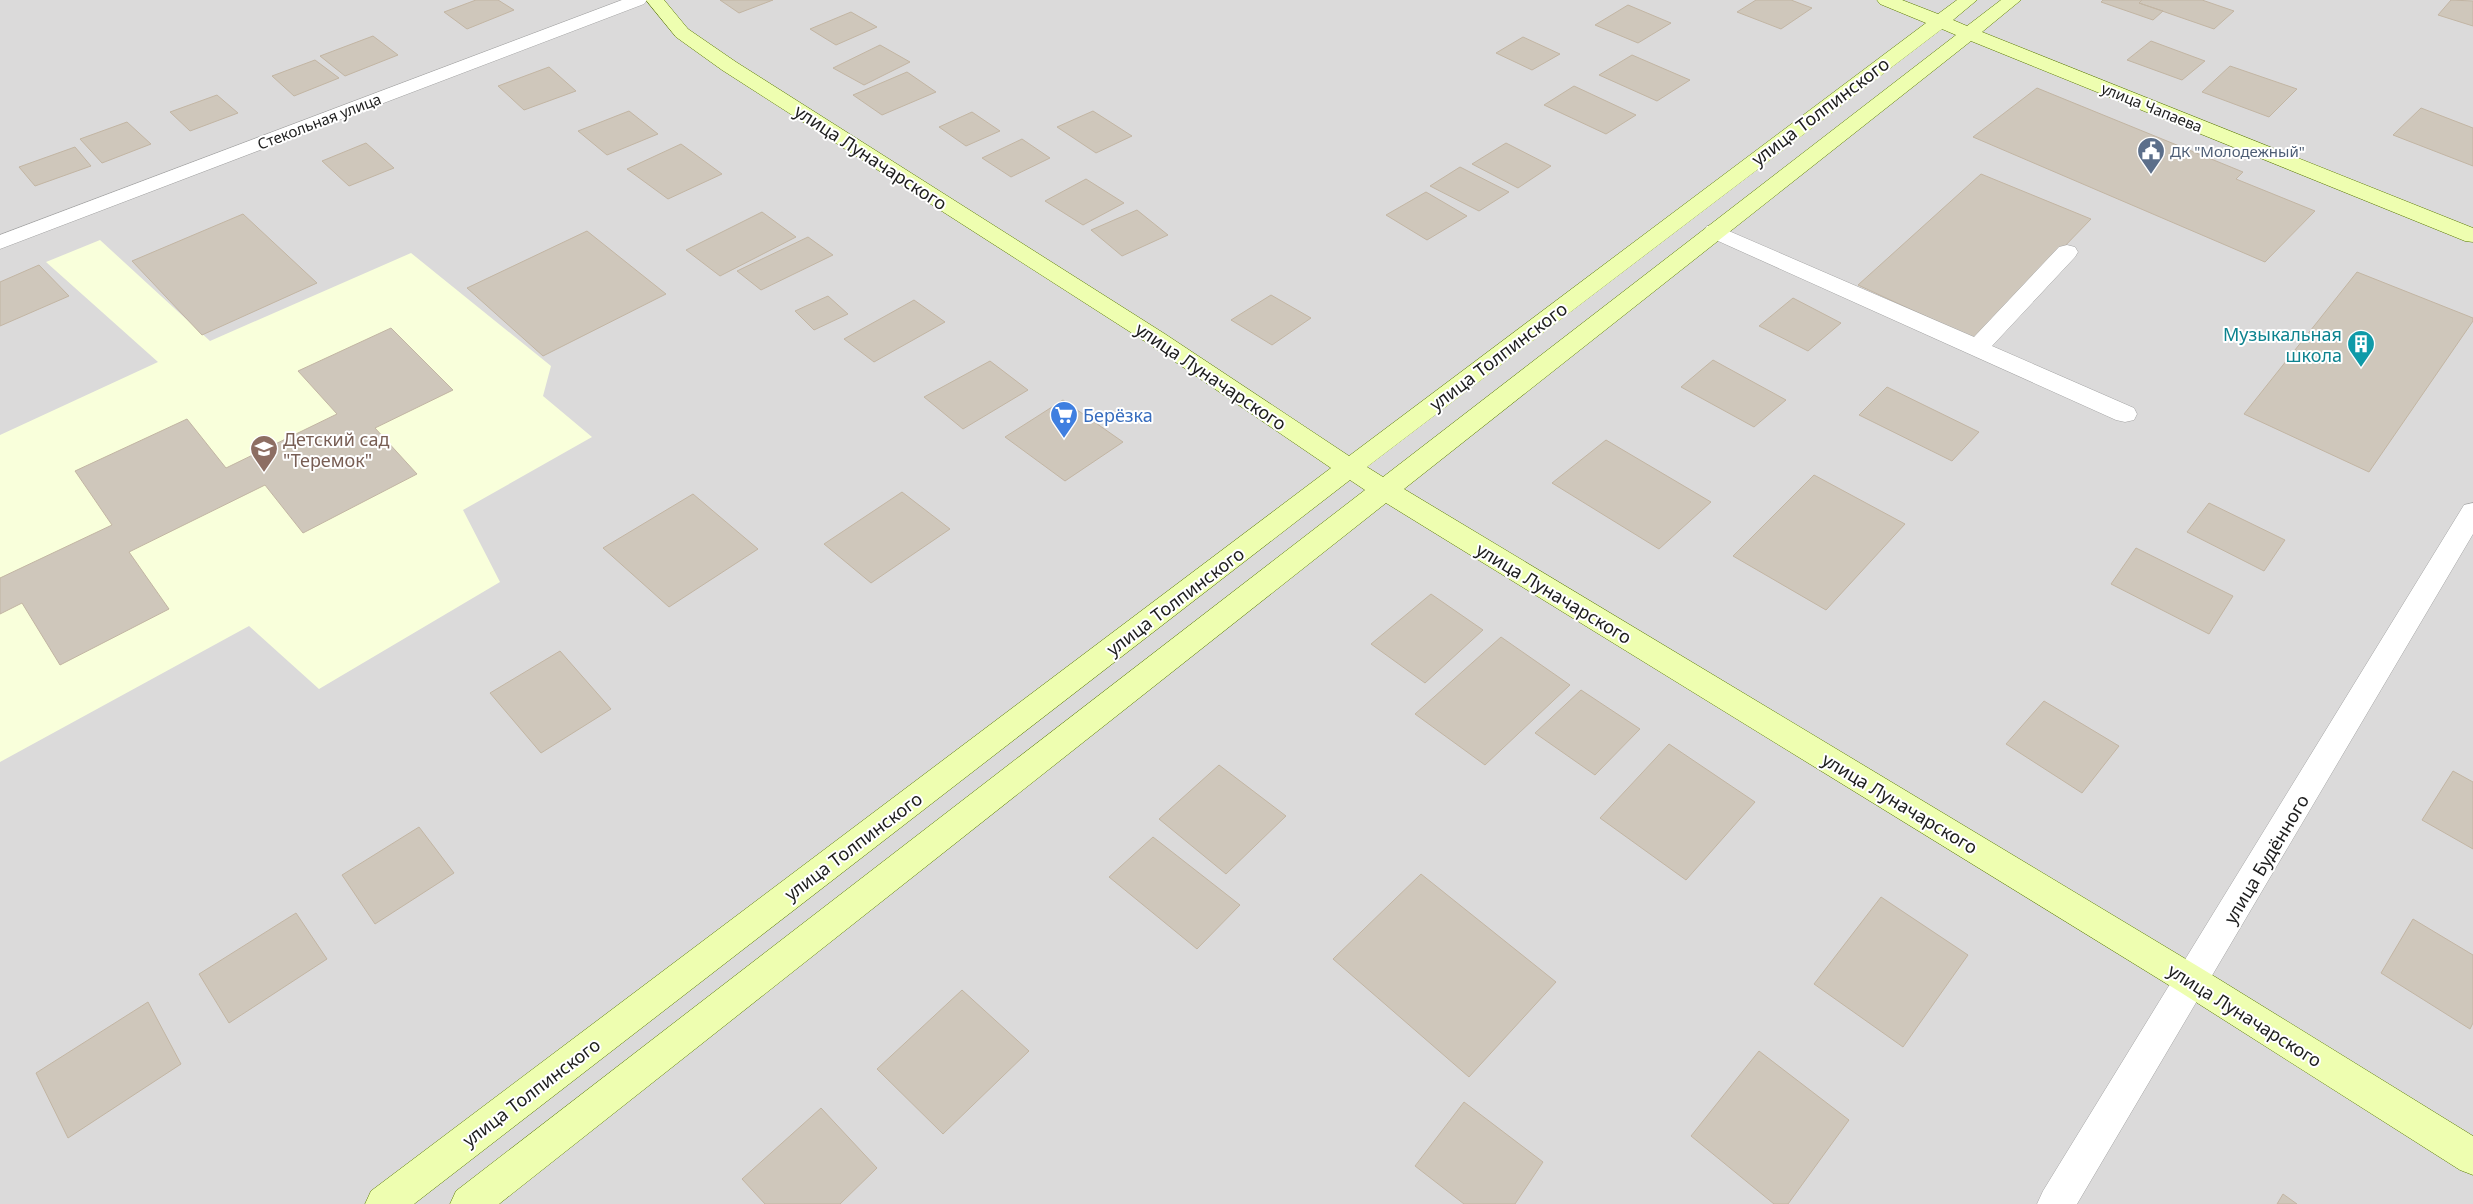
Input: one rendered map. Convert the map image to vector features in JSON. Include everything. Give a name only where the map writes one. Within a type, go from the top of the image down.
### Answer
[{"type":"main road","name":"улица Луначарского","points":[[655,0],[682,33],[729,66],[1157,339],[1349,468],[2192,981],[2473,1157]]},
{"type":"main road","name":"улица Чапаева","points":[[1886,0],[2473,236]]},
{"type":"main road","name":"улица Толпинского","points":[[384,1204],[1349,468],[1968,0]]},
{"type":"main road","name":"улица Толпинского","points":[[469,1204],[1383,489],[1971,34],[2012,0]]},
{"type":"street","name":"Стекольная улица","points":[[0,242],[638,0]]},
{"type":"street","points":[[1716,231],[2125,414]]},
{"type":"street","points":[[1976,348],[2067,252]]},
{"type":"street","name":"улица Будённого","points":[[2056,1204],[2473,512]]},
{"type":"shaded area","points":[[0,0],[2473,0],[2473,1204],[0,1204]]},
{"type":"shaded area","name":"Детский сад \"Теремок\"","points":[[100,240],[210,341],[411,253],[551,366],[543,396],[592,437],[463,510],[500,582],[319,689],[249,626],[0,762],[0,435],[158,362],[46,262]]},
{"type":"building","points":[[476,0],[498,0],[514,10],[467,29],[444,12]]},
{"type":"building","points":[[720,0],[773,0],[739,13]]},
{"type":"building","points":[[1756,0],[1791,0],[1812,8],[1781,29],[1737,12]]},
{"type":"building","points":[[2103,0],[2142,0],[2139,3],[2163,11],[2153,20],[2101,2]]},
{"type":"building","points":[[2142,0],[2202,0],[2234,11],[2214,29],[2139,3]]},
{"type":"building","points":[[2451,0],[2473,1],[2473,26],[2438,15]]},
{"type":"building","points":[[1628,5],[1671,23],[1638,43],[1595,25]]},
{"type":"building","points":[[851,12],[877,27],[836,45],[810,29]]},
{"type":"building","points":[[373,36],[398,55],[345,76],[320,56]]},
{"type":"building","points":[[1523,37],[1560,54],[1532,70],[1496,53]]},
{"type":"building","points":[[2151,41],[2205,61],[2182,80],[2127,60]]},
{"type":"building","points":[[880,45],[910,62],[864,85],[833,68]]},
{"type":"building","points":[[1632,55],[1690,80],[1657,101],[1599,75]]},
{"type":"building","points":[[315,60],[339,78],[294,96],[272,76]]},
{"type":"building","points":[[2230,66],[2297,89],[2269,117],[2202,92]]},
{"type":"building","points":[[549,67],[576,91],[524,110],[498,86]]},
{"type":"building","points":[[907,72],[936,92],[882,115],[853,95]]},
{"type":"building","points":[[1574,86],[1636,115],[1606,134],[1544,105]]},
{"type":"building","name":"ДК \"Молодежный\"","points":[[2037,88],[2243,172],[2236,179],[2315,211],[2265,262],[1973,137]]},
{"type":"building","points":[[217,95],[238,113],[190,131],[170,112]]},
{"type":"building","points":[[2421,108],[2473,128],[2473,166],[2393,135]]},
{"type":"building","points":[[629,111],[658,134],[607,155],[578,131]]},
{"type":"building","points":[[1093,111],[1132,136],[1096,153],[1057,127]]},
{"type":"building","points":[[972,112],[1000,131],[966,146],[939,127]]},
{"type":"building","points":[[127,122],[151,144],[102,163],[80,139]]},
{"type":"building","points":[[1022,139],[1050,158],[1011,177],[982,158]]},
{"type":"building","points":[[366,143],[394,168],[349,186],[322,161]]},
{"type":"building","points":[[1506,143],[1551,166],[1518,188],[1472,164]]},
{"type":"building","points":[[681,144],[722,174],[668,199],[627,169]]},
{"type":"building","points":[[75,147],[91,166],[35,186],[19,167]]},
{"type":"building","points":[[1460,167],[1509,192],[1479,211],[1430,186]]},
{"type":"building","points":[[1981,174],[2091,219],[1975,339],[1858,285]]},
{"type":"building","points":[[1086,179],[1124,203],[1083,225],[1045,201]]},
{"type":"building","points":[[1426,192],[1467,216],[1427,240],[1386,215]]},
{"type":"building","points":[[1137,210],[1168,235],[1122,256],[1091,230]]},
{"type":"building","points":[[762,212],[796,237],[720,276],[686,250]]},
{"type":"building","points":[[243,214],[317,283],[202,335],[132,261]]},
{"type":"building","points":[[587,231],[666,294],[543,356],[467,288]]},
{"type":"building","points":[[808,237],[833,255],[761,290],[737,271]]},
{"type":"building","points":[[39,265],[69,296],[0,326],[0,282]]},
{"type":"building","name":"Музыкальная школа","points":[[2357,272],[2473,318],[2473,321],[2369,472],[2244,414]]},
{"type":"building","points":[[1271,295],[1311,318],[1272,345],[1231,320]]},
{"type":"building","points":[[828,296],[848,314],[814,330],[795,311]]},
{"type":"building","points":[[1793,298],[1841,323],[1808,351],[1759,326]]},
{"type":"building","points":[[914,300],[945,322],[874,362],[844,339]]},
{"type":"building","points":[[391,328],[453,390],[375,428],[417,474],[303,533],[265,485],[129,552],[169,609],[60,665],[22,603],[0,614],[0,578],[112,525],[75,471],[187,419],[226,468],[337,414],[298,371]]},
{"type":"building","points":[[1713,360],[1786,400],[1754,427],[1681,387]]},
{"type":"building","points":[[990,361],[1028,390],[963,429],[924,397]]},
{"type":"building","points":[[1887,387],[1979,432],[1952,461],[1859,415]]},
{"type":"building","name":"Берёзка","points":[[1063,400],[1123,442],[1065,481],[1005,437]]},
{"type":"building","points":[[1606,440],[1711,502],[1659,549],[1552,483]]},
{"type":"building","points":[[1814,475],[1905,524],[1826,610],[1733,556]]},
{"type":"building","points":[[902,492],[950,529],[871,583],[824,544]]},
{"type":"building","points":[[693,494],[758,549],[669,607],[603,548]]},
{"type":"building","points":[[2209,503],[2285,540],[2264,571],[2187,532]]},
{"type":"building","points":[[2136,548],[2233,596],[2209,634],[2111,584]]},
{"type":"building","points":[[1431,594],[1483,630],[1425,683],[1371,644]]},
{"type":"building","points":[[1501,637],[1570,685],[1485,765],[1415,714]]},
{"type":"building","points":[[560,651],[611,709],[541,753],[490,693]]},
{"type":"building","points":[[1581,690],[1640,729],[1595,775],[1535,733]]},
{"type":"building","points":[[2044,701],[2119,746],[2082,793],[2006,744]]},
{"type":"building","points":[[1669,744],[1755,802],[1686,880],[1600,818]]},
{"type":"building","points":[[1219,765],[1286,816],[1226,874],[1159,819]]},
{"type":"building","points":[[2453,771],[2473,782],[2473,849],[2422,820]]},
{"type":"building","points":[[419,827],[454,873],[375,924],[342,875]]},
{"type":"building","points":[[1153,837],[1240,905],[1197,949],[1109,877]]},
{"type":"building","points":[[1421,874],[1556,982],[1469,1077],[1333,959]]},
{"type":"building","points":[[1881,897],[1968,955],[1903,1047],[1814,984]]},
{"type":"building","points":[[296,913],[327,959],[229,1023],[199,974]]},
{"type":"building","points":[[2413,919],[2473,955],[2473,1023],[2470,1029],[2381,973]]},
{"type":"building","points":[[962,990],[1029,1051],[943,1134],[877,1069]]},
{"type":"building","points":[[148,1002],[181,1064],[68,1138],[36,1073]]},
{"type":"building","points":[[1759,1051],[1849,1120],[1788,1204],[1774,1204],[1691,1136]]},
{"type":"building","points":[[1464,1102],[1543,1162],[1515,1204],[1464,1204],[1415,1166]]},
{"type":"building","points":[[821,1108],[877,1168],[840,1204],[765,1204],[742,1179]]},
{"type":"building","points":[[2283,1194],[2297,1204],[2277,1204]]},
{"type":"place","name":"ДК \"Молодежный\"","points":[[2151,175]]},
{"type":"place","name":"Музыкальная школа","points":[[2361,368]]},
{"type":"place","name":"Берёзка","points":[[1064,439]]},
{"type":"place","name":"Детский сад \"Теремок\"","points":[[264,473]]}]
